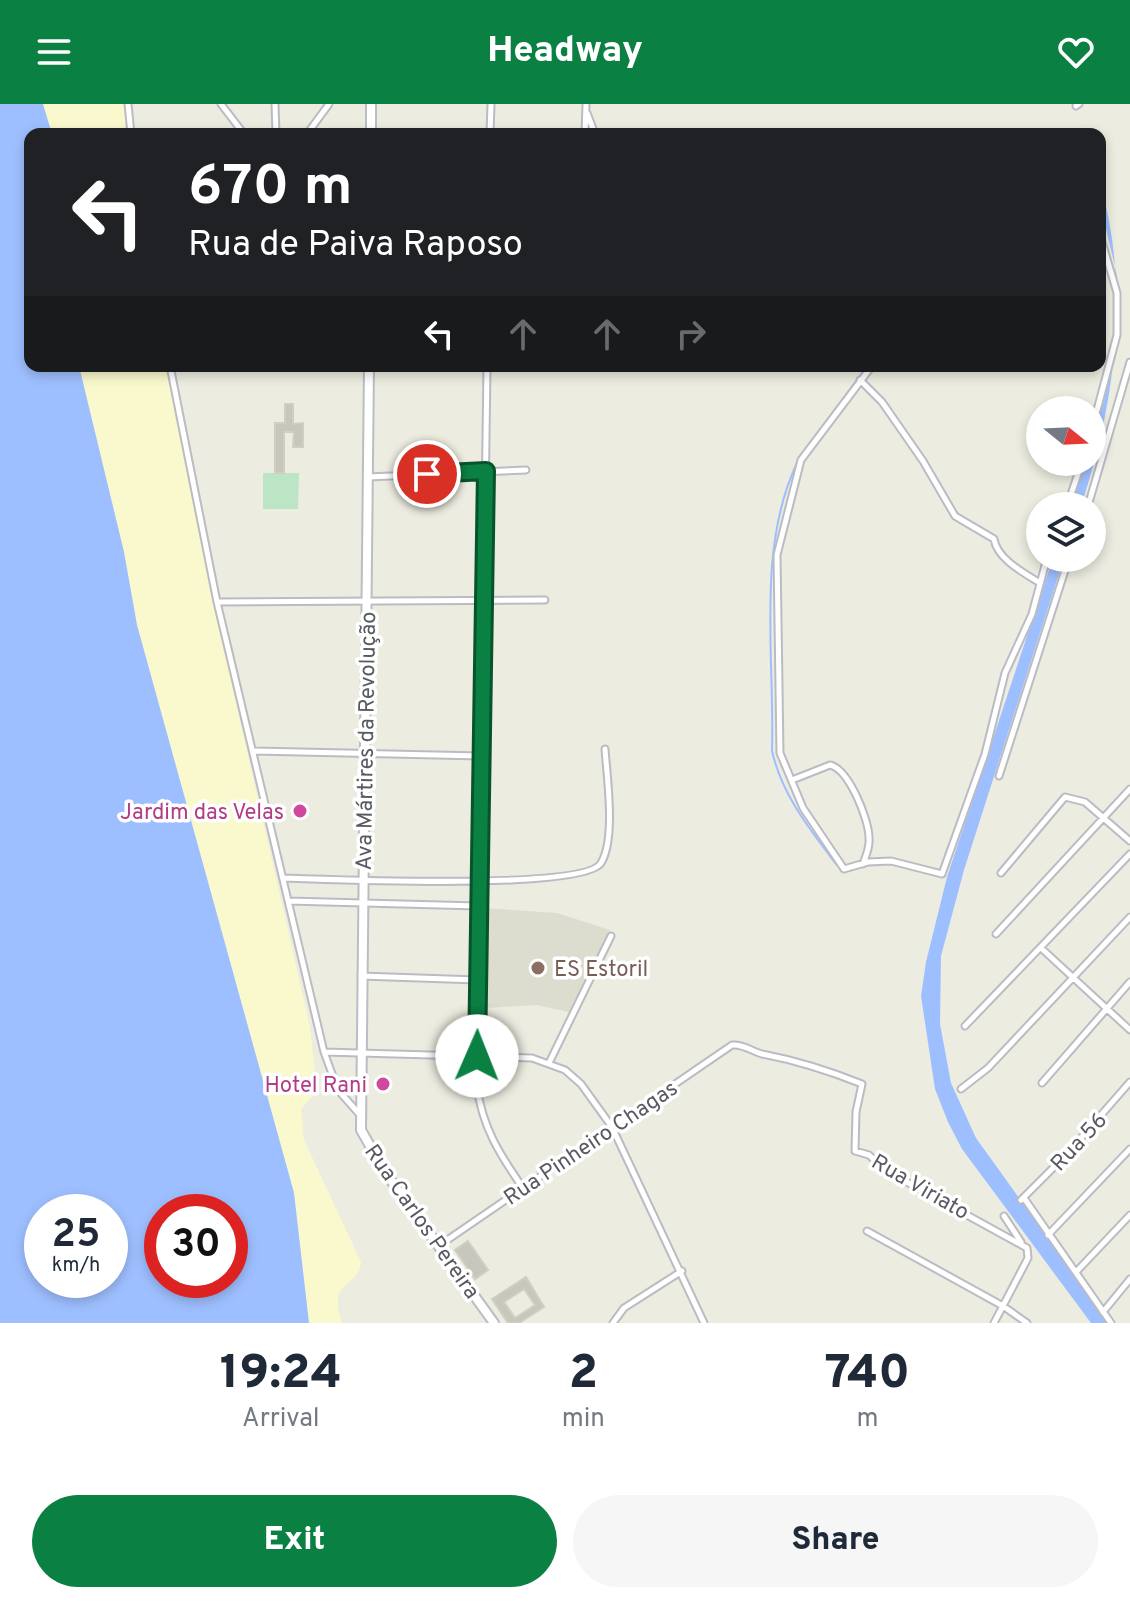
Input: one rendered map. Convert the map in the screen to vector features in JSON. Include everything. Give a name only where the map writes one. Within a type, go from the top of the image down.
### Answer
[{"type":"street","points":[[128,104],[130,128]]},
{"type":"street","points":[[221,104],[239,128]]},
{"type":"street","points":[[275,104],[276,128]]},
{"type":"street","points":[[311,128],[329,104]]},
{"type":"street","points":[[371,104],[371,128]]},
{"type":"street","points":[[490,128],[491,104]]},
{"type":"street","points":[[585,128],[586,104]]},
{"type":"street","points":[[586,112],[593,128]]},
{"type":"street","points":[[1101,396],[1117,335],[1117,293],[1106,255]]},
{"type":"street","points":[[1092,492],[1130,362]]},
{"type":"street","points":[[171,372],[217,602],[255,751],[324,1052],[338,1090],[361,1116]]},
{"type":"street","name":"Ava Mártires da Revolução","points":[[361,1116],[360,976],[369,372]]},
{"type":"street","points":[[487,372],[477,1056],[481,1113],[501,1156],[523,1188]]},
{"type":"street","points":[[866,372],[797,469],[777,555],[780,753],[803,808],[844,869],[891,861],[942,874],[985,754],[1005,673],[1032,614],[1043,572]]},
{"type":"street","points":[[860,380],[882,402],[923,461],[955,516],[994,539],[995,546],[1006,559],[1040,583]]},
{"type":"street","points":[[367,477],[526,470]]},
{"type":"street","points":[[999,776],[1065,572]]},
{"type":"street","points":[[217,602],[545,600]]},
{"type":"street","points":[[283,878],[479,880],[582,875],[601,865],[607,849],[605,749]]},
{"type":"street","points":[[255,751],[481,756]]},
{"type":"street","points":[[792,780],[830,765],[841,771],[866,819],[870,843],[863,864]]},
{"type":"street","points":[[996,934],[1130,789]]},
{"type":"street","points":[[1001,873],[1065,797],[1085,802],[1130,841]]},
{"type":"street","points":[[965,1026],[1130,854]]},
{"type":"street","points":[[288,901],[478,906]]},
{"type":"street","points":[[961,1089],[988,1068],[1130,917]]},
{"type":"street","points":[[549,1063],[611,936]]},
{"type":"street","points":[[1041,948],[1130,1030]]},
{"type":"street","points":[[360,976],[477,980]]},
{"type":"street","points":[[1042,1083],[1130,982]]},
{"type":"street","name":"Rua Pinheiro Chagas","points":[[440,1245],[732,1045],[740,1044]]},
{"type":"street","name":"Rua Viriato","points":[[740,1044],[758,1053],[818,1065],[862,1084],[856,1112],[855,1151],[869,1155],[885,1170],[1022,1244],[1029,1253],[1003,1306]]},
{"type":"street","points":[[324,1052],[477,1056],[549,1063],[565,1070],[581,1084],[612,1127],[704,1323]]},
{"type":"street","name":"Rua 56","points":[[1048,1235],[1022,1199],[1130,1082]]},
{"type":"street","name":"Rua Carlos Pereira","points":[[361,1116],[365,1142],[494,1323]]},
{"type":"street","points":[[1111,1323],[1077,1271],[1048,1235],[1130,1149]]},
{"type":"street","points":[[1077,1271],[1130,1215]]},
{"type":"street","points":[[1004,1216],[1022,1244]]},
{"type":"street","points":[[867,1231],[1003,1306],[1027,1323]]},
{"type":"street","points":[[613,1323],[624,1308],[682,1271]]},
{"type":"street","points":[[1103,1312],[1130,1279]]},
{"type":"street","points":[[994,1323],[1003,1306]]},
{"type":"shaded area","points":[[263,473],[299,473],[298,509],[263,509]]},
{"type":"shaded area","name":"ES Estoril","points":[[484,908],[557,913],[610,930],[569,1012],[537,1005],[486,1008]]},
{"type":"sand","points":[[43,104],[125,104],[127,128],[50,128]]},
{"type":"sand","points":[[80,372],[169,372],[213,602],[310,1027],[317,1091],[301,1109],[304,1140],[361,1262],[359,1271],[338,1298],[342,1323],[309,1323],[294,1193],[137,625],[124,552]]},
{"type":"water","points":[[0,104],[43,104],[50,128],[24,128],[24,372],[80,372],[124,552],[137,625],[294,1193],[309,1323],[0,1323]]},
{"type":"water","points":[[1106,209],[1109,222],[1115,265],[1106,228]]},
{"type":"water","points":[[1115,265],[1121,316],[1112,369],[1115,344]]},
{"type":"water","points":[[1112,369],[1106,408],[1104,396]]},
{"type":"water","points":[[1080,476],[1090,476],[1085,492],[1075,492]]},
{"type":"water","points":[[1048,572],[1060,572],[964,870],[941,956],[940,1024],[951,1083],[976,1138],[1109,1323],[1091,1323],[962,1149],[935,1089],[921,996],[947,877]]},
{"type":"building","points":[[285,404],[293,404],[293,424],[303,423],[303,447],[293,447],[294,432],[284,432],[284,473],[275,473],[275,423],[285,423]]},
{"type":"building","points":[[468,1241],[488,1270],[475,1279],[455,1250]]},
{"type":"building","points":[[526,1277],[544,1307],[519,1323],[508,1323],[492,1299]],"holes":[[[524,1289],[535,1305],[515,1318],[504,1302]]]},
{"type":"waterway","points":[[805,450],[863,372]]},
{"type":"waterway","points":[[797,463],[784,496],[772,568],[772,751],[790,797],[836,864]]},
{"type":"place","name":"Jardim das Velas","points":[[300,811]]},
{"type":"place","name":"ES Estoril","points":[[538,968]]},
{"type":"place","name":"Hotel Rani","points":[[383,1084]]},
{"type":"route","points":[[427,474],[486,471],[477,1056]]}]
